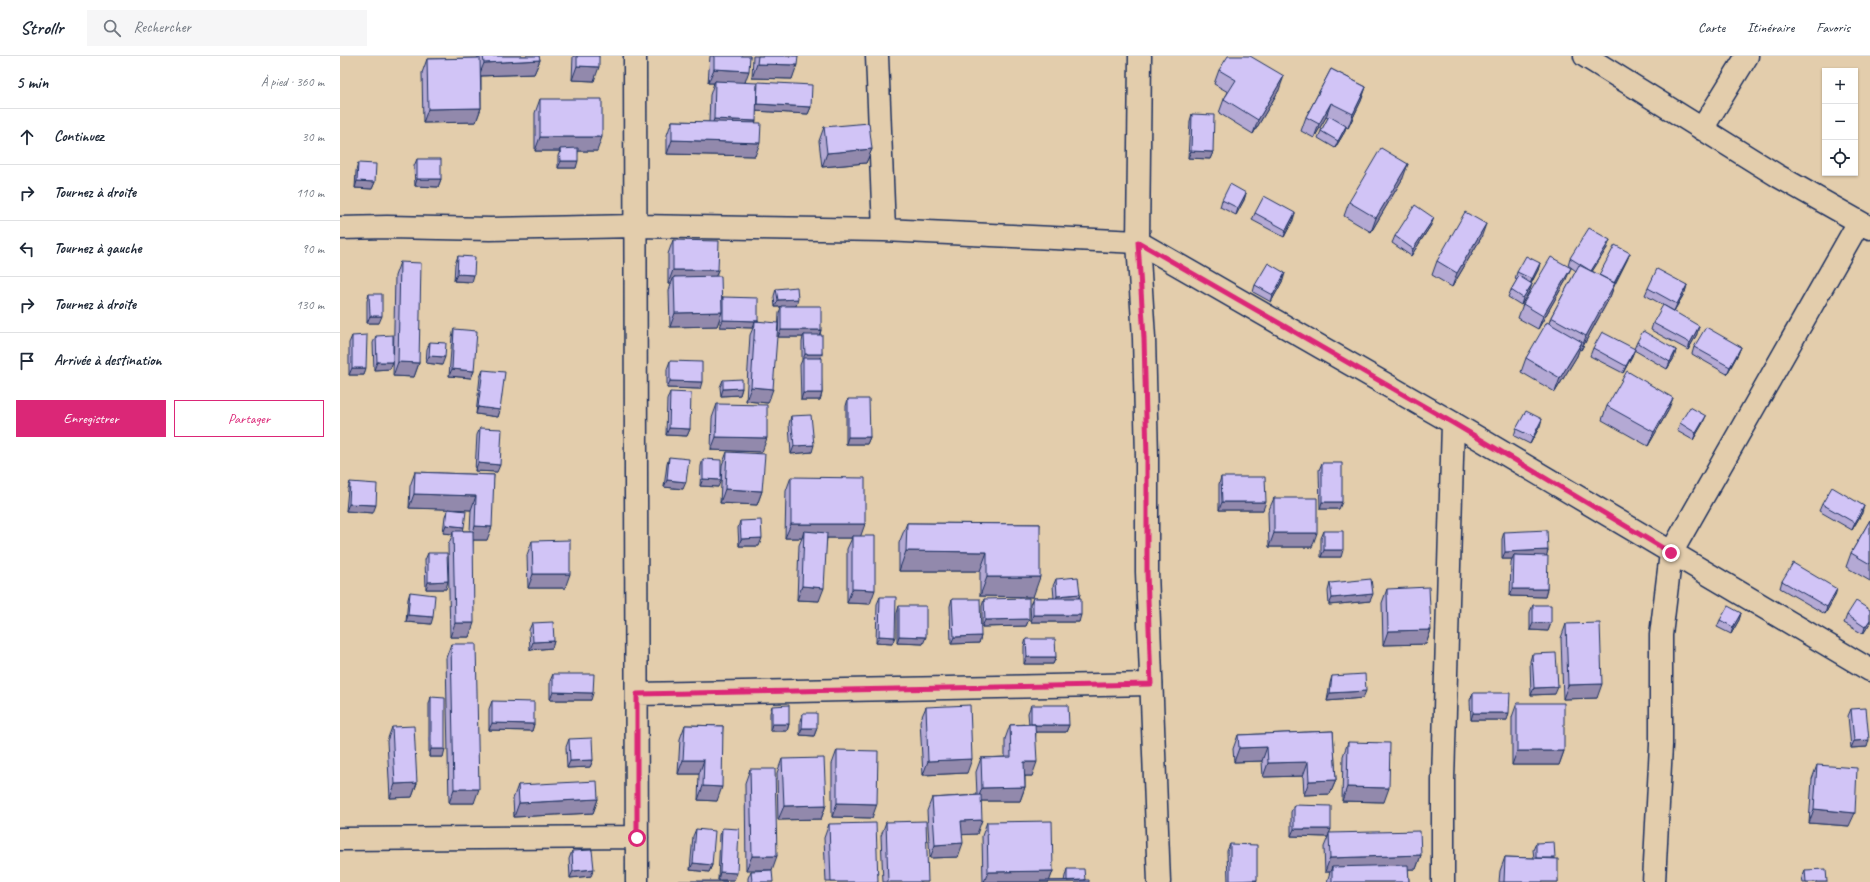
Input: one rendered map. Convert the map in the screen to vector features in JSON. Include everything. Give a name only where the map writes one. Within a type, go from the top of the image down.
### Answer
[{"type":"street","points":[[634,56],[636,226],[637,882]]},
{"type":"street","points":[[877,56],[884,230]]},
{"type":"street","points":[[1140,56],[1138,242],[1144,338],[1147,457],[1147,572],[1159,882]]},
{"type":"street","points":[[1586,56],[1778,176],[1864,225],[1671,553],[1660,635],[1661,745],[1654,882]]},
{"type":"street","points":[[1702,129],[1747,56]]},
{"type":"street","points":[[340,228],[387,227],[490,230],[636,226],[884,230],[1138,242],[1453,423],[1870,670]]},
{"type":"street","points":[[1443,882],[1443,781],[1453,423]]},
{"type":"street","points":[[637,694],[1151,684]]},
{"type":"street","points":[[340,839],[637,838]]},
{"type":"building","points":[[483,56],[539,56],[540,60],[484,63]]},
{"type":"building","points":[[577,56],[599,56],[599,67],[577,66]]},
{"type":"building","points":[[714,56],[750,56],[749,71],[714,69]]},
{"type":"building","points":[[758,56],[798,56],[797,65],[757,64]]},
{"type":"building","points":[[1228,56],[1250,56],[1284,76],[1258,120],[1224,99],[1236,80],[1219,70]]},
{"type":"building","points":[[480,58],[481,108],[428,109],[427,59]]},
{"type":"building","points":[[1331,69],[1366,87],[1353,114],[1331,103],[1319,124],[1306,117]]},
{"type":"building","points":[[715,81],[757,83],[756,121],[714,119]]},
{"type":"building","points":[[758,82],[812,85],[811,107],[757,104]]},
{"type":"building","points":[[540,99],[602,99],[602,137],[540,137]]},
{"type":"building","points":[[1192,114],[1214,115],[1213,152],[1191,151]]},
{"type":"building","points":[[1329,116],[1346,126],[1338,141],[1321,131]]},
{"type":"building","points":[[672,121],[761,123],[760,143],[672,140]]},
{"type":"building","points":[[869,123],[872,149],[827,153],[824,127]]},
{"type":"building","points":[[578,148],[578,161],[561,161],[560,149]]},
{"type":"building","points":[[1381,148],[1408,164],[1376,218],[1349,202]]},
{"type":"building","points":[[417,159],[441,159],[441,179],[417,179]]},
{"type":"building","points":[[358,163],[376,164],[375,182],[357,181]]},
{"type":"building","points":[[1230,184],[1246,193],[1238,208],[1222,200]]},
{"type":"building","points":[[1264,196],[1295,213],[1286,230],[1255,213]]},
{"type":"building","points":[[1415,205],[1434,218],[1413,249],[1395,236]]},
{"type":"building","points":[[1465,212],[1486,224],[1457,273],[1437,261]]},
{"type":"building","points":[[1589,228],[1610,240],[1591,271],[1570,258]]},
{"type":"building","points":[[673,240],[719,241],[718,270],[673,270]]},
{"type":"building","points":[[1615,245],[1630,253],[1614,283],[1599,275]]},
{"type":"building","points":[[458,256],[475,257],[474,275],[457,274]]},
{"type":"building","points":[[1526,256],[1540,263],[1532,279],[1517,272]]},
{"type":"building","points":[[1551,257],[1571,268],[1543,316],[1523,304]]},
{"type":"building","points":[[400,262],[421,263],[419,363],[398,362]]},
{"type":"building","points":[[1268,263],[1285,273],[1273,295],[1255,285]]},
{"type":"building","points":[[1579,265],[1615,283],[1586,336],[1551,317]]},
{"type":"building","points":[[1657,269],[1687,285],[1677,304],[1648,288]]},
{"type":"building","points":[[721,276],[722,312],[675,313],[674,277]]},
{"type":"building","points":[[1519,276],[1532,284],[1523,298],[1511,290]]},
{"type":"building","points":[[797,287],[798,299],[778,300],[776,289]]},
{"type":"building","points":[[369,294],[382,294],[382,316],[370,316]]},
{"type":"building","points":[[723,297],[758,298],[758,321],[723,320]]},
{"type":"building","points":[[1663,305],[1699,326],[1690,343],[1653,323]]},
{"type":"building","points":[[781,306],[821,306],[821,330],[781,330]]},
{"type":"building","points":[[755,321],[778,323],[773,389],[751,387]]},
{"type":"building","points":[[1547,322],[1582,342],[1560,378],[1526,358]]},
{"type":"building","points":[[1706,327],[1741,347],[1730,367],[1694,347]]},
{"type":"building","points":[[454,329],[477,331],[474,371],[452,369]]},
{"type":"building","points":[[1643,331],[1676,350],[1670,362],[1637,342]]},
{"type":"building","points":[[1602,332],[1635,349],[1626,366],[1593,348]]},
{"type":"building","points":[[367,335],[366,368],[352,368],[352,336]]},
{"type":"building","points":[[393,335],[393,362],[377,362],[376,336]]},
{"type":"building","points":[[804,335],[822,335],[822,354],[805,354]]},
{"type":"building","points":[[430,342],[446,343],[445,357],[429,356]]},
{"type":"building","points":[[803,358],[822,358],[822,393],[803,393]]},
{"type":"building","points":[[670,361],[702,362],[702,382],[670,381]]},
{"type":"building","points":[[483,370],[505,372],[500,410],[478,407]]},
{"type":"building","points":[[1627,371],[1673,398],[1654,432],[1607,406]]},
{"type":"building","points":[[742,379],[742,388],[723,389],[723,380]]},
{"type":"building","points":[[670,392],[691,393],[690,429],[669,428]]},
{"type":"building","points":[[848,399],[869,399],[870,437],[848,437]]},
{"type":"building","points":[[717,404],[767,405],[767,438],[716,437]]},
{"type":"building","points":[[1690,407],[1706,416],[1696,433],[1680,423]]},
{"type":"building","points":[[1526,411],[1542,419],[1533,437],[1516,429]]},
{"type":"building","points":[[811,415],[814,445],[794,446],[791,416]]},
{"type":"building","points":[[480,428],[502,429],[500,465],[478,463]]},
{"type":"building","points":[[727,452],[765,454],[762,491],[725,489]]},
{"type":"building","points":[[669,457],[689,459],[686,482],[667,480]]},
{"type":"building","points":[[703,459],[721,460],[721,480],[703,479]]},
{"type":"building","points":[[1322,463],[1342,463],[1342,502],[1322,502]]},
{"type":"building","points":[[415,472],[494,475],[492,527],[475,526],[476,496],[414,494]]},
{"type":"building","points":[[791,477],[865,478],[865,524],[791,524]]},
{"type":"building","points":[[1221,477],[1265,477],[1266,502],[1222,502]]},
{"type":"building","points":[[350,482],[377,484],[376,505],[349,504]]},
{"type":"building","points":[[1832,487],[1864,506],[1855,523],[1822,504]]},
{"type":"building","points":[[1274,498],[1317,498],[1317,533],[1274,533]]},
{"type":"building","points":[[448,509],[466,511],[464,527],[446,525]]},
{"type":"building","points":[[761,520],[762,538],[741,539],[740,521]]},
{"type":"building","points":[[1870,520],[1870,564],[1851,553]]},
{"type":"building","points":[[907,523],[1040,524],[1040,577],[987,577],[987,552],[906,551]]},
{"type":"building","points":[[1547,530],[1548,550],[1505,552],[1504,532]]},
{"type":"building","points":[[453,531],[473,531],[474,623],[455,623]]},
{"type":"building","points":[[804,531],[827,533],[824,588],[802,586]]},
{"type":"building","points":[[1324,531],[1343,531],[1343,550],[1324,550]]},
{"type":"building","points":[[852,536],[875,536],[875,590],[852,589]]},
{"type":"building","points":[[570,540],[570,574],[533,574],[532,541]]},
{"type":"building","points":[[428,553],[447,553],[448,581],[428,582]]},
{"type":"building","points":[[1514,555],[1548,556],[1547,589],[1513,589]]},
{"type":"building","points":[[1793,563],[1837,589],[1827,607],[1782,581]]},
{"type":"building","points":[[1078,577],[1080,594],[1057,596],[1056,579]]},
{"type":"building","points":[[1371,579],[1373,594],[1332,598],[1330,583]]},
{"type":"building","points":[[1429,587],[1431,630],[1388,631],[1387,589]]},
{"type":"building","points":[[410,592],[435,595],[433,617],[408,615]]},
{"type":"building","points":[[880,597],[896,597],[895,637],[879,636]]},
{"type":"building","points":[[1029,598],[1029,619],[985,620],[984,599]]},
{"type":"building","points":[[1033,598],[1081,598],[1081,615],[1033,615]]},
{"type":"building","points":[[952,599],[980,599],[981,636],[954,637]]},
{"type":"building","points":[[1856,601],[1870,610],[1870,620],[1865,627],[1847,615]]},
{"type":"building","points":[[1533,605],[1551,605],[1551,623],[1533,623]]},
{"type":"building","points":[[899,606],[926,606],[926,637],[899,636]]},
{"type":"building","points":[[1728,606],[1741,613],[1733,627],[1720,620]]},
{"type":"building","points":[[553,622],[554,641],[533,642],[532,623]]},
{"type":"building","points":[[1600,623],[1602,684],[1568,685],[1566,624]]},
{"type":"building","points":[[1026,639],[1055,639],[1056,657],[1027,657]]},
{"type":"building","points":[[451,644],[476,644],[479,789],[454,789]]},
{"type":"building","points":[[1556,653],[1558,687],[1534,688],[1532,654]]},
{"type":"building","points":[[553,674],[594,674],[593,693],[553,692]]},
{"type":"building","points":[[1365,674],[1366,691],[1330,693],[1332,676]]},
{"type":"building","points":[[1473,693],[1510,693],[1509,713],[1473,713]]},
{"type":"building","points":[[431,697],[445,698],[445,749],[431,749]]},
{"type":"building","points":[[492,701],[534,702],[534,724],[492,723]]},
{"type":"building","points":[[1517,703],[1564,703],[1564,751],[1517,751]]},
{"type":"building","points":[[789,705],[789,724],[772,724],[772,706]]},
{"type":"building","points":[[970,705],[972,759],[928,761],[926,707]]},
{"type":"building","points":[[1031,705],[1068,705],[1069,725],[1031,724]]},
{"type":"building","points":[[1866,708],[1869,740],[1854,741],[1851,709]]},
{"type":"building","points":[[803,713],[817,713],[817,728],[802,728]]},
{"type":"building","points":[[1035,724],[1037,762],[1024,762],[1025,787],[982,788],[981,758],[1011,757],[1010,725]]},
{"type":"building","points":[[685,725],[723,726],[722,787],[703,786],[704,760],[683,760]]},
{"type":"building","points":[[414,726],[417,783],[395,784],[392,727]]},
{"type":"building","points":[[1333,731],[1336,780],[1309,781],[1308,762],[1268,763],[1267,747],[1239,748],[1238,735]]},
{"type":"building","points":[[592,738],[593,760],[570,761],[569,739]]},
{"type":"building","points":[[1348,742],[1390,743],[1389,788],[1347,787]]},
{"type":"building","points":[[837,750],[878,751],[877,804],[837,803]]},
{"type":"building","points":[[824,758],[826,805],[784,806],[782,759]]},
{"type":"building","points":[[1817,765],[1857,768],[1855,813],[1814,809]]},
{"type":"building","points":[[750,769],[775,769],[777,856],[752,856]]},
{"type":"building","points":[[597,781],[598,799],[519,803],[518,785]]},
{"type":"building","points":[[981,795],[982,820],[961,821],[963,843],[935,845],[932,798]]},
{"type":"building","points":[[1294,805],[1331,806],[1331,829],[1294,829]]},
{"type":"building","points":[[926,821],[928,882],[888,882],[886,822]]},
{"type":"building","points":[[1052,821],[1053,871],[988,872],[987,822]]},
{"type":"building","points":[[876,823],[878,882],[831,882],[829,824]]},
{"type":"building","points":[[722,828],[739,829],[737,873],[720,872]]},
{"type":"building","points":[[696,829],[715,831],[712,865],[693,863]]},
{"type":"building","points":[[1420,831],[1421,855],[1330,858],[1329,833]]},
{"type":"building","points":[[1554,842],[1555,858],[1536,858],[1536,843]]},
{"type":"building","points":[[1230,844],[1257,845],[1257,880],[1230,881]]},
{"type":"building","points":[[592,850],[594,869],[573,871],[572,851]]},
{"type":"building","points":[[1505,857],[1558,859],[1558,882],[1504,882]]},
{"type":"building","points":[[1408,865],[1409,882],[1332,882],[1332,867]]},
{"type":"building","points":[[1067,869],[1084,869],[1085,880],[1067,881]]},
{"type":"building","points":[[1826,869],[1827,882],[1806,882],[1805,870]]},
{"type":"building","points":[[772,870],[773,882],[752,882],[751,871]]},
{"type":"building","points":[[1089,880],[1089,882],[1040,882],[1040,881]]},
{"type":"building","points":[[726,881],[727,882],[679,882]]},
{"type":"route","points":[[637,838],[637,694],[1151,684],[1147,572],[1147,457],[1144,338],[1138,242],[1453,423],[1671,553]]}]
